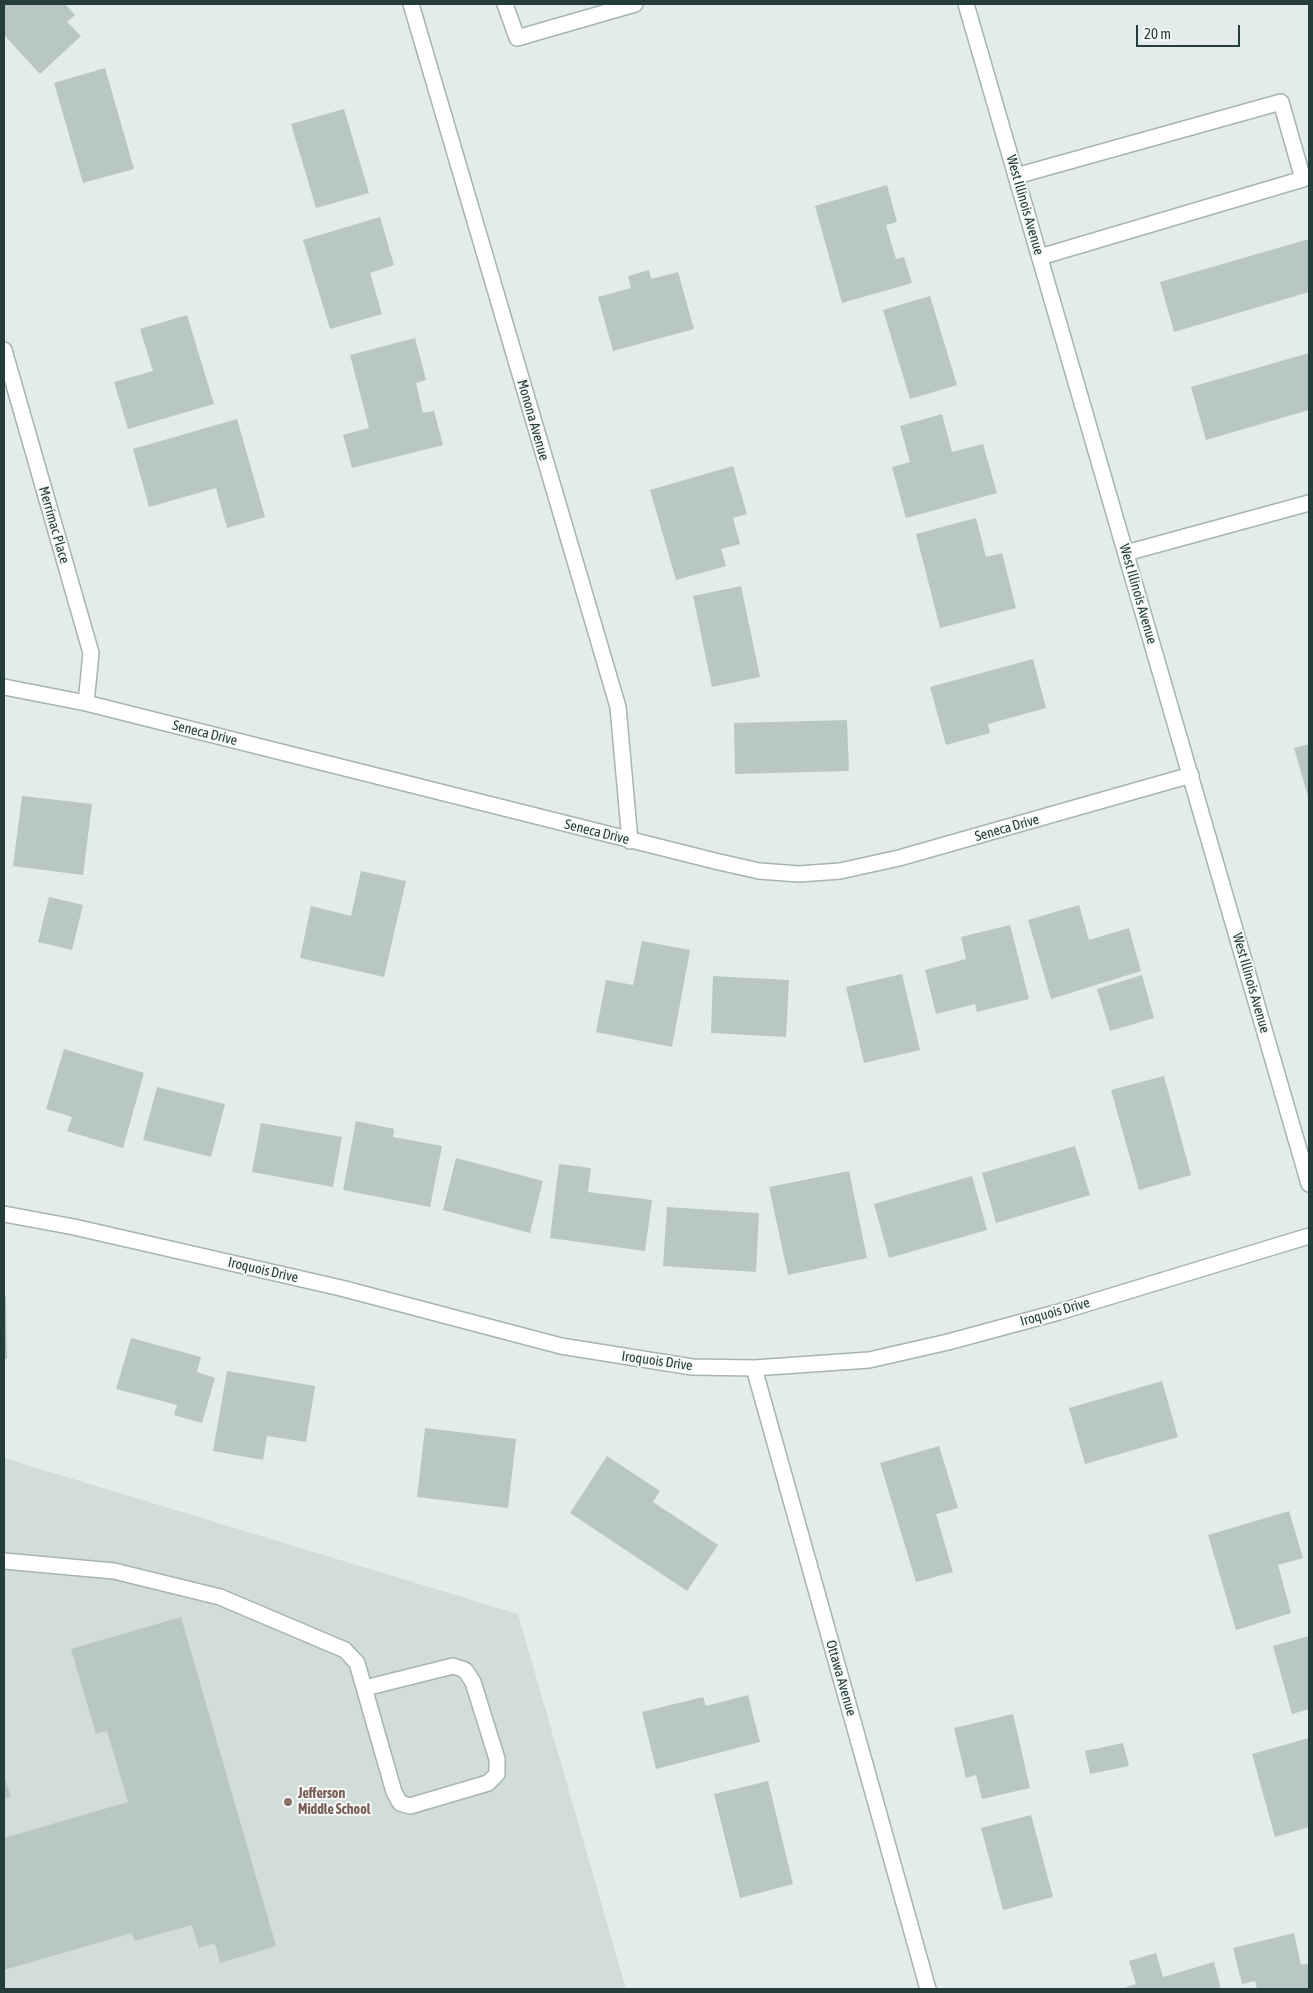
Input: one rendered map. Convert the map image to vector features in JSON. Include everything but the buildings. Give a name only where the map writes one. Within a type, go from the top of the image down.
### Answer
[{"type":"street","name":"Monona Avenue","points":[[411,4],[618,707],[630,841]]},
{"type":"street","points":[[505,4],[517,38],[635,4]]},
{"type":"street","name":"West Illinois Avenue","points":[[966,4],[1309,1184]]},
{"type":"street","points":[[1016,176],[1281,102],[1303,179],[1040,257]]},
{"type":"street","name":"Merrimac Place","points":[[4,350],[91,653],[86,703]]},
{"type":"street","points":[[1126,553],[1309,503]]},
{"type":"street","name":"Seneca Drive","points":[[4,687],[86,703],[630,841],[759,871],[799,874],[840,871],[899,858],[1191,775]]},
{"type":"street","name":"Iroquois Drive","points":[[4,1214],[74,1227],[341,1288],[561,1346],[692,1367],[754,1368],[869,1360],[948,1342],[1309,1236]]},
{"type":"street","name":"Ottawa Avenue","points":[[754,1368],[928,1989]]},
{"type":"street","points":[[4,1561],[114,1571],[220,1597],[345,1650],[357,1663],[364,1688],[394,1792],[400,1803],[410,1806],[488,1784],[497,1774],[497,1759],[472,1682],[465,1670],[453,1666],[364,1688]]},
{"type":"shaded area","name":"Jefferson Middle School","points":[[4,1458],[518,1614],[626,1989],[4,1989]]},
{"type":"place","name":"Jefferson Middle School","points":[[288,1802]]}]
